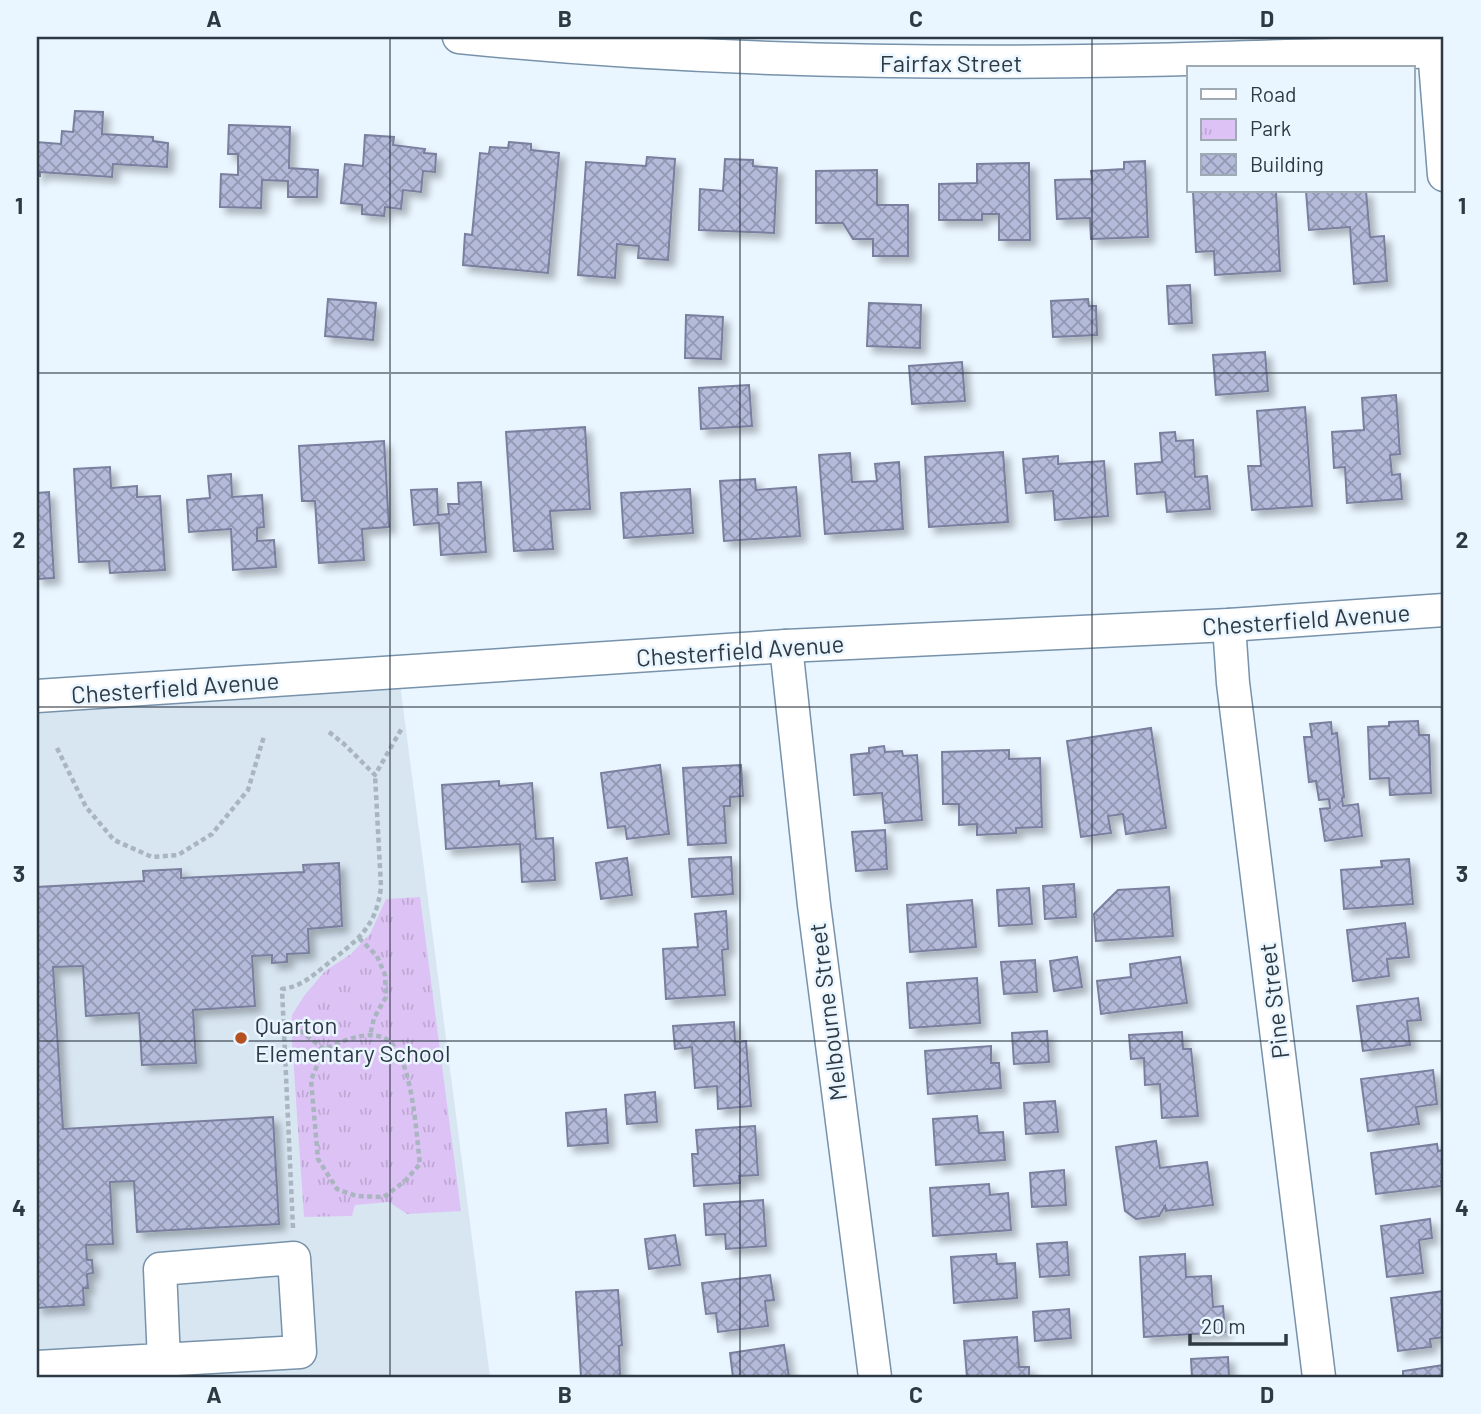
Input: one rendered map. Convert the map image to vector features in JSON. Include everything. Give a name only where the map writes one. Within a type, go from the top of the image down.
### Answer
[{"type":"street","name":"Fairfax Street","points":[[459,37],[748,59],[935,63],[1104,62],[1437,46]]},
{"type":"street","points":[[1437,46],[1444,175]]},
{"type":"street","name":"Chesterfield Avenue","points":[[37,696],[786,646],[1229,625],[1444,610]]},
{"type":"street","name":"Pine Street","points":[[1229,625],[1235,696],[1319,1377]]},
{"type":"street","name":"Melbourne Street","points":[[786,646],[839,1114],[874,1377]]},
{"type":"street","points":[[37,1367],[164,1361],[300,1352],[294,1258],[160,1269],[164,1361]]},
{"type":"path","points":[[294,1258],[282,989],[305,982],[355,944],[379,905],[381,887],[375,775],[402,728]]},
{"type":"path","points":[[329,732],[375,775]]},
{"type":"path","points":[[57,748],[86,807],[114,840],[152,857],[178,855],[212,834],[248,790],[264,736]]},
{"type":"path","points":[[359,937],[377,956],[385,975],[386,997],[374,1018],[370,1036]]},
{"type":"path","points":[[283,1028],[299,1030],[324,1049]]},
{"type":"path","points":[[383,1037],[394,1046],[406,1069],[420,1164],[405,1181],[384,1197],[356,1196],[337,1189],[318,1159],[311,1080],[324,1049],[351,1038],[383,1037]]},
{"type":"shaded area","name":"Quarton Elementary School","points":[[399,676],[490,1377],[37,1377],[37,698]]},
{"type":"green space","points":[[420,897],[461,1211],[407,1214],[389,1202],[355,1205],[352,1216],[304,1217],[292,1015],[325,971],[351,954],[370,934],[386,899]]},
{"type":"building","points":[[75,111],[103,112],[102,134],[153,137],[153,141],[168,143],[167,167],[113,164],[112,177],[40,172],[40,176],[37,176],[37,142],[61,144],[62,131],[73,132]]},
{"type":"building","points":[[229,125],[290,127],[289,168],[318,170],[317,197],[288,197],[288,181],[262,180],[261,208],[220,207],[221,174],[238,175],[238,154],[228,154]]},
{"type":"building","points":[[365,135],[394,137],[393,145],[425,149],[424,153],[436,154],[435,172],[423,171],[421,192],[403,190],[401,209],[385,207],[384,216],[362,214],[362,205],[341,203],[345,164],[363,166]]},
{"type":"building","points":[[509,142],[531,144],[531,150],[559,153],[548,273],[463,265],[465,234],[472,235],[480,153],[489,154],[490,147],[508,148]]},
{"type":"building","points":[[647,157],[675,159],[668,260],[638,258],[639,246],[617,244],[615,278],[578,275],[586,162],[646,166]]},
{"type":"building","points":[[725,159],[753,160],[753,166],[777,168],[774,233],[699,230],[700,189],[723,191]]},
{"type":"building","points":[[1145,161],[1148,237],[1091,239],[1090,218],[1057,219],[1055,180],[1092,179],[1091,171],[1124,169],[1124,162]]},
{"type":"building","points":[[1029,163],[1030,240],[999,240],[999,214],[982,214],[982,220],[939,220],[939,184],[977,183],[977,164]]},
{"type":"building","points":[[877,170],[877,205],[908,205],[908,256],[873,256],[873,239],[853,239],[843,223],[816,223],[816,171]]},
{"type":"building","points":[[1193,192],[1276,192],[1280,271],[1215,275],[1214,251],[1196,252]]},
{"type":"building","points":[[1306,192],[1366,192],[1370,237],[1384,236],[1387,281],[1354,284],[1350,227],[1309,230]]},
{"type":"building","points":[[1190,285],[1192,323],[1169,324],[1167,286]]},
{"type":"building","points":[[328,299],[376,303],[373,340],[325,336]]},
{"type":"building","points":[[1088,299],[1089,306],[1096,306],[1097,335],[1053,337],[1051,301]]},
{"type":"building","points":[[869,303],[921,305],[920,348],[867,346]]},
{"type":"building","points":[[686,315],[723,317],[721,359],[685,358]]},
{"type":"building","points":[[1265,352],[1268,391],[1216,395],[1213,355]]},
{"type":"building","points":[[962,362],[965,401],[912,404],[909,366]]},
{"type":"building","points":[[749,385],[752,426],[701,429],[699,388]]},
{"type":"building","points":[[1396,395],[1400,454],[1390,455],[1392,475],[1400,474],[1402,499],[1347,503],[1345,467],[1334,468],[1332,432],[1364,430],[1362,398]]},
{"type":"building","points":[[1305,407],[1312,506],[1252,510],[1248,466],[1261,466],[1257,411]]},
{"type":"building","points":[[585,427],[590,509],[550,511],[553,549],[514,551],[506,432]]},
{"type":"building","points":[[1175,432],[1176,441],[1193,440],[1195,477],[1207,476],[1210,509],[1167,512],[1165,492],[1137,494],[1135,464],[1162,462],[1160,433]]},
{"type":"building","points":[[384,441],[389,527],[362,529],[364,560],[319,563],[315,501],[302,501],[299,446]]},
{"type":"building","points":[[1003,452],[1008,522],[929,527],[925,457]]},
{"type":"building","points":[[850,453],[852,482],[877,481],[875,464],[899,462],[903,529],[825,534],[819,455]]},
{"type":"building","points":[[1058,456],[1058,464],[1104,461],[1108,516],[1055,520],[1053,491],[1026,493],[1023,459]]},
{"type":"building","points":[[110,467],[111,488],[137,486],[137,497],[160,496],[165,570],[110,573],[109,561],[79,562],[74,469]]},
{"type":"building","points":[[231,474],[232,497],[262,495],[264,527],[257,528],[257,541],[274,540],[276,567],[233,570],[231,529],[189,532],[187,500],[210,498],[208,476]]},
{"type":"building","points":[[755,479],[756,490],[796,487],[800,536],[724,541],[720,481]]},
{"type":"building","points":[[481,482],[486,552],[441,555],[439,523],[414,525],[411,490],[437,489],[438,515],[449,514],[448,504],[459,504],[458,483]]},
{"type":"building","points":[[690,489],[693,533],[624,538],[621,493]]},
{"type":"building","points":[[49,492],[54,578],[37,579],[37,493]]},
{"type":"building","points":[[1418,721],[1419,735],[1429,735],[1431,793],[1390,795],[1389,778],[1370,779],[1368,727],[1389,726],[1389,722]]},
{"type":"building","points":[[1331,722],[1332,734],[1337,733],[1343,806],[1358,804],[1362,836],[1325,841],[1320,809],[1330,808],[1329,799],[1319,800],[1316,781],[1309,782],[1304,737],[1312,737],[1310,724]]},
{"type":"building","points":[[1151,728],[1166,828],[1126,834],[1123,814],[1108,816],[1111,833],[1081,837],[1067,741]]},
{"type":"building","points":[[884,746],[885,752],[902,751],[903,756],[917,755],[922,820],[885,823],[882,793],[854,795],[851,755],[869,753],[869,748]]},
{"type":"building","points":[[1009,750],[1009,759],[1040,758],[1042,827],[1016,828],[1016,833],[977,835],[977,824],[959,825],[959,804],[943,804],[942,752]]},
{"type":"building","points":[[660,765],[669,834],[627,839],[625,826],[608,828],[601,773]]},
{"type":"building","points":[[741,765],[743,796],[730,797],[730,806],[724,806],[726,843],[688,845],[683,768]]},
{"type":"building","points":[[499,781],[499,786],[532,783],[536,839],[553,838],[555,880],[522,882],[520,844],[446,849],[442,785]]},
{"type":"building","points":[[885,830],[887,869],[856,871],[852,832]]},
{"type":"building","points":[[731,857],[733,894],[692,897],[689,859]]},
{"type":"building","points":[[627,858],[632,895],[601,899],[596,863]]},
{"type":"building","points":[[1409,859],[1413,904],[1344,909],[1341,870],[1382,867],[1381,861]]},
{"type":"building","points":[[339,863],[342,926],[308,929],[309,953],[287,954],[287,962],[272,963],[272,955],[252,956],[255,1006],[193,1010],[196,1063],[142,1065],[139,1013],[86,1016],[83,966],[53,967],[63,1129],[273,1117],[279,1224],[137,1232],[134,1181],[110,1182],[113,1244],[86,1245],[87,1260],[92,1260],[93,1273],[87,1274],[88,1288],[83,1288],[84,1305],[37,1308],[37,887],[144,881],[143,871],[181,869],[181,878],[304,872],[303,865]]},
{"type":"building","points":[[1074,884],[1076,917],[1045,919],[1043,886]]},
{"type":"building","points":[[1169,887],[1173,936],[1096,941],[1094,914],[1118,890]]},
{"type":"building","points":[[1029,888],[1032,924],[999,926],[997,890]]},
{"type":"building","points":[[972,900],[976,947],[910,952],[907,905]]},
{"type":"building","points":[[726,911],[728,949],[722,950],[725,995],[666,999],[663,949],[698,947],[695,914]]},
{"type":"building","points":[[1405,923],[1409,957],[1387,959],[1389,976],[1353,981],[1347,930]]},
{"type":"building","points":[[1077,957],[1082,987],[1054,991],[1050,961]]},
{"type":"building","points":[[1180,957],[1187,1003],[1101,1014],[1097,981],[1131,977],[1130,964]]},
{"type":"building","points":[[1035,960],[1037,992],[1004,994],[1001,962]]},
{"type":"building","points":[[977,978],[980,1023],[910,1028],[907,983]]},
{"type":"building","points":[[1418,998],[1421,1020],[1407,1021],[1410,1045],[1363,1051],[1357,1006]]},
{"type":"building","points":[[734,1022],[735,1042],[746,1041],[751,1106],[718,1109],[717,1086],[695,1088],[692,1047],[675,1049],[673,1026]]},
{"type":"building","points":[[1047,1031],[1049,1062],[1014,1064],[1012,1033]]},
{"type":"building","points":[[1182,1032],[1183,1049],[1191,1049],[1198,1116],[1162,1118],[1160,1084],[1145,1085],[1144,1058],[1131,1059],[1129,1035]]},
{"type":"building","points":[[991,1046],[991,1063],[999,1063],[1001,1088],[928,1094],[925,1051]]},
{"type":"building","points":[[1433,1070],[1437,1104],[1416,1107],[1419,1124],[1368,1131],[1361,1079]]},
{"type":"building","points":[[655,1092],[657,1122],[627,1124],[625,1095]]},
{"type":"building","points":[[1055,1101],[1058,1132],[1026,1134],[1024,1103]]},
{"type":"building","points":[[606,1109],[608,1143],[568,1146],[566,1113]]},
{"type":"building","points":[[977,1116],[979,1133],[1003,1132],[1005,1160],[936,1165],[933,1119]]},
{"type":"building","points":[[755,1126],[758,1175],[739,1176],[740,1183],[694,1186],[692,1154],[698,1154],[696,1130]]},
{"type":"building","points":[[1156,1141],[1160,1168],[1207,1162],[1213,1205],[1166,1211],[1165,1206],[1159,1216],[1136,1219],[1125,1211],[1116,1147]]},
{"type":"building","points":[[1437,1144],[1438,1151],[1444,1150],[1442,1186],[1376,1194],[1371,1153]]},
{"type":"building","points":[[1064,1170],[1066,1205],[1032,1207],[1030,1173]]},
{"type":"building","points":[[989,1184],[990,1195],[1008,1193],[1011,1230],[933,1236],[930,1188]]},
{"type":"building","points":[[763,1200],[766,1246],[726,1249],[725,1234],[706,1235],[704,1204]]},
{"type":"building","points":[[1430,1219],[1432,1238],[1419,1240],[1423,1273],[1387,1277],[1381,1226]]},
{"type":"building","points":[[675,1235],[680,1265],[649,1269],[645,1239]]},
{"type":"building","points":[[1067,1242],[1069,1275],[1040,1277],[1037,1244]]},
{"type":"building","points":[[996,1254],[997,1264],[1015,1263],[1017,1298],[954,1303],[951,1257]]},
{"type":"building","points":[[1185,1254],[1186,1277],[1211,1276],[1213,1307],[1223,1306],[1225,1332],[1144,1337],[1140,1257]]},
{"type":"building","points":[[770,1275],[774,1300],[765,1301],[768,1326],[718,1332],[716,1313],[706,1314],[702,1283]]},
{"type":"building","points":[[618,1290],[622,1345],[619,1346],[620,1377],[581,1377],[576,1292]]},
{"type":"building","points":[[1444,1291],[1444,1337],[1430,1339],[1431,1347],[1398,1351],[1391,1298]]},
{"type":"building","points":[[1069,1309],[1071,1338],[1035,1341],[1033,1312]]},
{"type":"building","points":[[1017,1337],[1019,1367],[1029,1367],[1029,1377],[967,1377],[964,1341]]},
{"type":"building","points":[[784,1345],[789,1377],[733,1377],[730,1353]]},
{"type":"building","points":[[1228,1357],[1229,1377],[1192,1377],[1191,1359]]},
{"type":"building","points":[[1444,1365],[1444,1377],[1403,1377],[1403,1371]]},
{"type":"place","name":"Quarton Elementary School","points":[[241,1038]]}]
